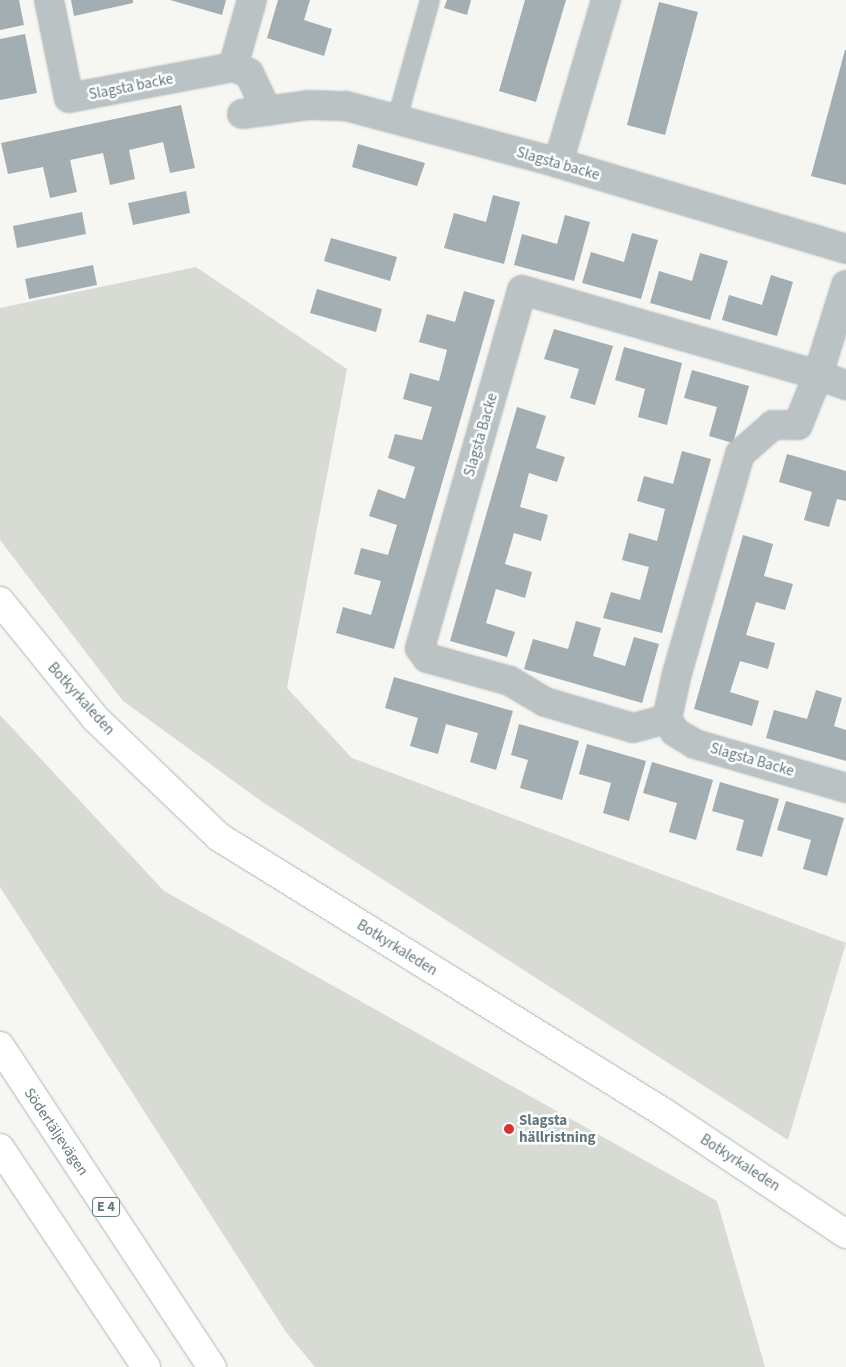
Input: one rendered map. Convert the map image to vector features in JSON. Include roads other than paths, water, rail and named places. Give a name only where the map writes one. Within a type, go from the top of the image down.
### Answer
[{"type":"main road","name":"Botkyrkaleden","points":[[0,601],[96,719],[219,837],[663,1112],[846,1234]]},
{"type":"main road","name":"Södertäljevägen","points":[[0,1046],[212,1367]]},
{"type":"main road","points":[[0,1148],[146,1367]]},
{"type":"street","name":"Slagsta backe","points":[[49,0],[69,98],[233,67],[250,73],[255,113],[310,105],[346,106],[558,163],[846,249]]},
{"type":"street","points":[[233,67],[252,0]]},
{"type":"street","points":[[558,163],[606,0]]},
{"type":"street","points":[[667,719],[676,673],[740,454],[773,426],[798,425],[818,375],[846,285]]},
{"type":"street","name":"Slagsta Backe","points":[[846,385],[818,375],[522,290],[420,648],[426,658],[510,681],[545,702],[633,728],[667,719],[675,732],[695,744],[846,788]]},
{"type":"lane","points":[[397,119],[430,0]]},
{"type":"place","name":"Slagsta hällristning","points":[[509,1129]]}]
